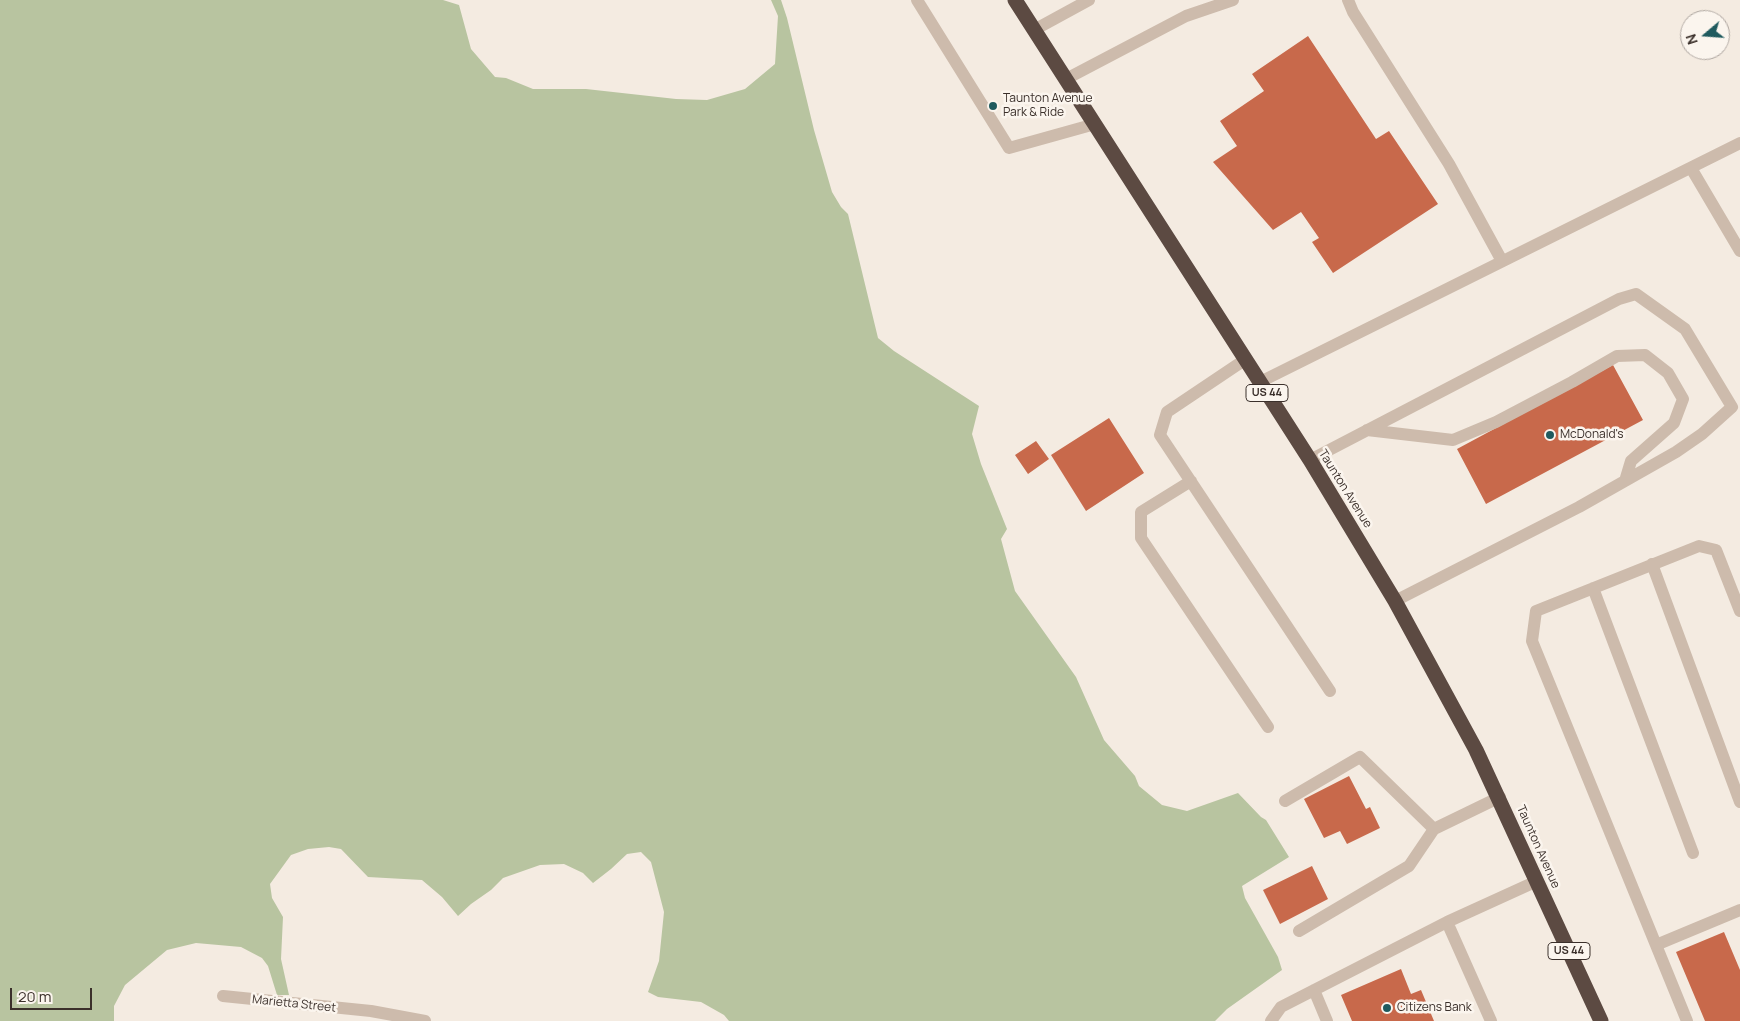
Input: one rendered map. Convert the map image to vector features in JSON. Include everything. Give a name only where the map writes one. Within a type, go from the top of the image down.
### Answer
[{"type":"highway","name":"Taunton Avenue","points":[[1015,0],[1310,460],[1395,601],[1444,687],[1500,797],[1601,1021]]},
{"type":"street","points":[[917,0],[1009,148],[1095,124]]},
{"type":"street","points":[[1034,30],[1089,0]]},
{"type":"street","points":[[1066,79],[1186,16],[1232,0]]},
{"type":"street","points":[[1348,0],[1353,12],[1449,164],[1502,262]]},
{"type":"street","points":[[1260,382],[1740,143]]},
{"type":"street","points":[[1691,168],[1740,252]]},
{"type":"street","points":[[1310,460],[1619,299],[1636,294],[1686,329],[1732,406],[1702,434],[1676,452],[1579,507],[1395,601]]},
{"type":"street","points":[[1367,430],[1453,440],[1496,422],[1617,356],[1645,355],[1668,373],[1683,399],[1674,423],[1631,461],[1625,481]]},
{"type":"street","points":[[1246,359],[1167,412],[1160,434],[1330,691]]},
{"type":"street","points":[[1191,481],[1142,512],[1141,538],[1268,727]]},
{"type":"street","points":[[1688,1021],[1532,642],[1536,611],[1699,546],[1716,550],[1740,611]]},
{"type":"street","points":[[1652,564],[1740,802]]},
{"type":"street","points":[[1593,588],[1693,853]]},
{"type":"street","points":[[1285,801],[1360,757],[1434,829]]},
{"type":"street","points":[[1299,931],[1409,866],[1434,829],[1500,797]]},
{"type":"street","points":[[1271,1021],[1281,1007],[1447,922],[1538,882]]},
{"type":"street","points":[[1656,945],[1740,910]]},
{"type":"street","points":[[1447,922],[1491,1021]]},
{"type":"street","points":[[1314,990],[1327,1021]]},
{"type":"street","name":"Marietta Street","points":[[223,996],[371,1012],[425,1021]]},
{"type":"green space","points":[[0,0],[443,0],[459,5],[471,49],[495,77],[506,78],[533,89],[586,89],[676,99],[707,100],[745,89],[775,64],[778,16],[771,0],[781,0],[832,192],[841,207],[848,214],[878,338],[894,351],[979,406],[972,434],[981,464],[1007,529],[1001,539],[1015,591],[1076,677],[1104,740],[1135,776],[1139,786],[1162,805],[1187,811],[1238,793],[1266,820],[1289,857],[1242,886],[1245,898],[1278,957],[1282,970],[1227,1009],[1215,1021],[729,1021],[724,1015],[701,1002],[658,997],[648,992],[659,961],[664,912],[651,862],[641,852],[627,854],[593,883],[583,873],[564,864],[540,865],[503,878],[458,916],[442,897],[422,880],[368,877],[341,849],[329,847],[308,849],[291,855],[270,884],[272,898],[283,917],[281,959],[289,995],[277,995],[268,966],[262,958],[241,947],[196,943],[167,950],[125,985],[114,1006],[114,1021],[0,1021]]},
{"type":"building","points":[[1308,36],[1376,139],[1389,131],[1438,204],[1333,273],[1312,242],[1319,238],[1301,212],[1273,230],[1213,162],[1237,146],[1220,121],[1264,91],[1252,74]]},
{"type":"building","name":"McDonald's","points":[[1613,365],[1643,420],[1486,504],[1457,449]]},
{"type":"building","points":[[1109,418],[1144,473],[1086,511],[1051,455]]},
{"type":"building","points":[[1036,441],[1049,459],[1028,474],[1015,455]]},
{"type":"building","points":[[1349,776],[1366,809],[1370,807],[1380,828],[1347,844],[1340,831],[1324,838],[1304,799]]},
{"type":"building","points":[[1312,866],[1328,899],[1280,924],[1263,890]]},
{"type":"building","points":[[1724,932],[1740,970],[1740,1021],[1705,1021],[1676,952]]},
{"type":"building","name":"Citizens Bank","points":[[1401,969],[1411,994],[1421,990],[1434,1021],[1352,1021],[1341,995]]},
{"type":"place","name":"Taunton Avenue Park & Ride","points":[[993,106]]},
{"type":"place","name":"McDonald's","points":[[1550,435]]},
{"type":"place","name":"Citizens Bank","points":[[1387,1008]]}]
